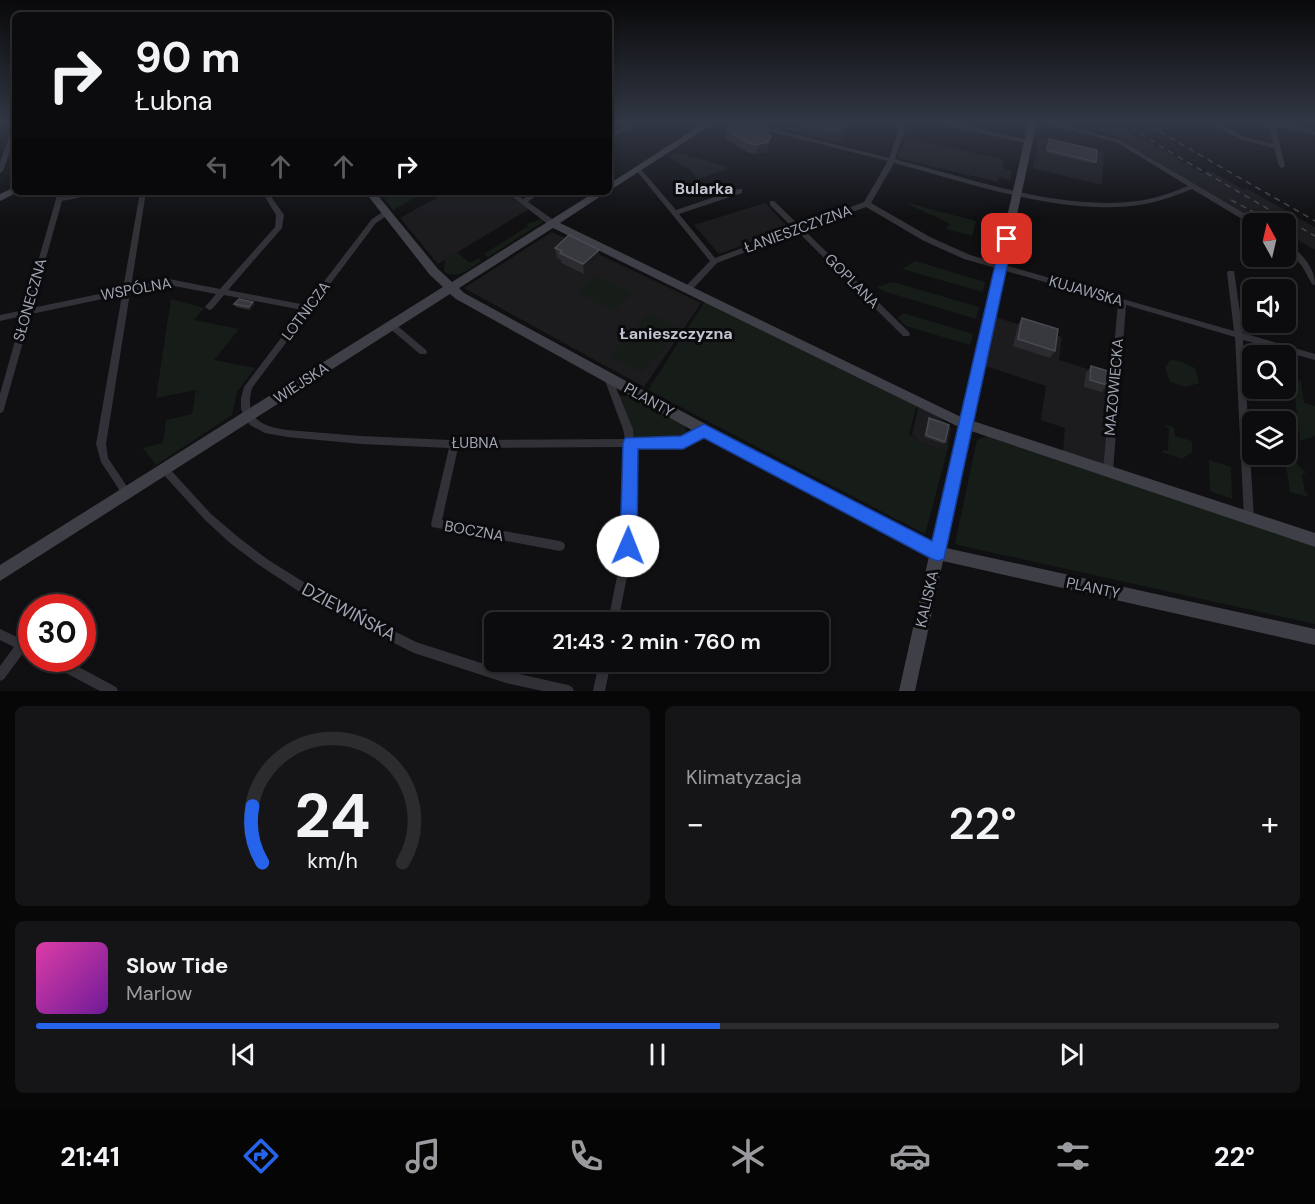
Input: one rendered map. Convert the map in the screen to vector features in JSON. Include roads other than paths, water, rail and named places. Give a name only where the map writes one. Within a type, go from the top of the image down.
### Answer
[{"type":"street","points":[[0,171],[9,153]]},
{"type":"street","points":[[612,186],[663,153]]},
{"type":"street","points":[[865,153],[1017,192],[1078,203],[1120,205],[1151,201],[1193,186]]},
{"type":"street","name":"ŁANIESZCZYZNA","points":[[687,290],[714,261],[867,204],[873,197],[894,153]]},
{"type":"street","name":"KALISKA","points":[[907,691],[1026,153]]},
{"type":"street","points":[[1138,153],[1242,216]]},
{"type":"street","points":[[1279,153],[1282,166]]},
{"type":"street","points":[[638,169],[714,261]]},
{"type":"street","points":[[675,213],[740,191]]},
{"type":"street","points":[[127,494],[101,451],[142,195]]},
{"type":"street","points":[[209,308],[278,228],[280,215],[268,195]]},
{"type":"street","name":"PLANTY","points":[[372,195],[449,288],[608,378],[938,553],[1315,637]]},
{"type":"street","points":[[513,195],[552,223],[966,424],[1315,540]]},
{"type":"street","points":[[523,202],[534,195]]},
{"type":"street","name":"WIEJSKA","points":[[0,574],[597,195]]},
{"type":"street","name":"SŁONECZNA","points":[[0,409],[59,196]]},
{"type":"street","name":"GOPLANA","points":[[772,203],[906,334]]},
{"type":"street","name":"KUJAWSKA","points":[[867,204],[927,239],[966,256],[1315,357]]},
{"type":"street","name":"LOTNICZA","points":[[248,417],[243,402],[248,387],[374,221],[386,213]]},
{"type":"street","points":[[1296,254],[1305,264],[1315,282]]},
{"type":"street","points":[[1232,273],[1239,335],[1249,518]]},
{"type":"street","name":"WSPÓLNA","points":[[0,318],[176,281],[308,308]]},
{"type":"street","name":"MAZOWIECKA","points":[[1108,471],[1122,302]]},
{"type":"street","points":[[391,326],[423,352]]},
{"type":"street","points":[[608,378],[628,429],[630,443],[628,546],[615,612]]},
{"type":"street","name":"ŁUBNA","points":[[248,417],[257,425],[272,431],[363,441],[683,442],[704,430]]},
{"type":"street","name":"BOCZNA","points":[[455,442],[435,520],[436,524],[560,546]]},
{"type":"street","name":"DZIEWIŃSKA","points":[[165,470],[208,518],[234,540],[263,562],[328,604],[414,647],[506,677],[568,691]]},
{"type":"street","points":[[0,634],[18,643]]},
{"type":"street","points":[[0,675],[18,656]]},
{"type":"street","points":[[76,672],[112,691]]},
{"type":"street","points":[[599,691],[603,672]]},
{"type":"railway","points":[[1172,153],[1315,236]]},
{"type":"railway","points":[[1197,153],[1315,221]]},
{"type":"railway","points":[[1231,200],[1256,213]]},
{"type":"district","name":"Bularka","points":[[704,188]]},
{"type":"district","name":"Łanieszczyzna","points":[[676,333]]}]
